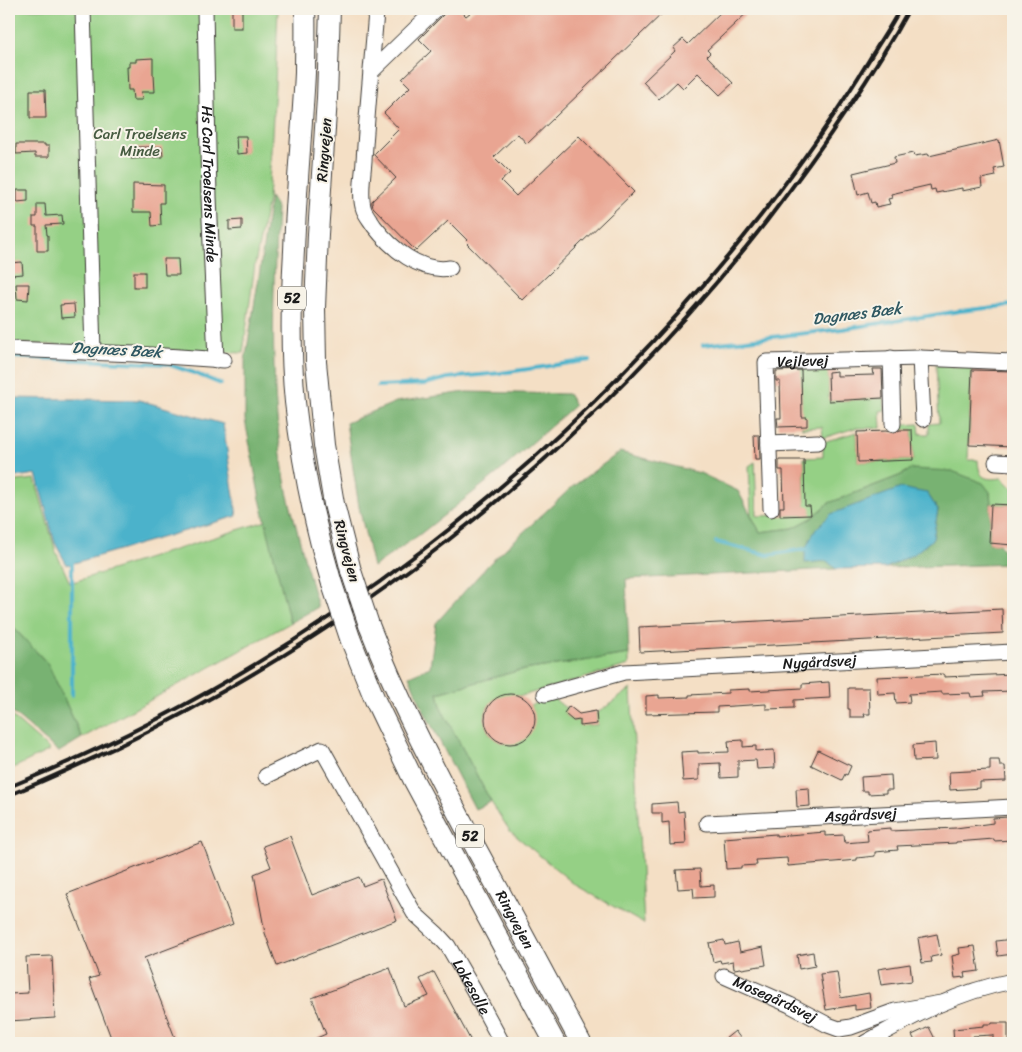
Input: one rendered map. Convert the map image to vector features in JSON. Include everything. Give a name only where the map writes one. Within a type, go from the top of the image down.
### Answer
[{"type":"main road","name":"Ringvejen","points":[[305,9],[304,99],[294,250],[292,359],[303,463],[314,518],[332,584],[350,638],[375,700],[413,779],[555,1043]]},
{"type":"main road","name":"Ringvejen","points":[[330,9],[328,98],[318,224],[315,308],[318,394],[325,455],[334,504],[351,571],[369,625],[407,714],[581,1043]]},
{"type":"street","points":[[9,349],[93,352],[83,9]]},
{"type":"street","name":"Hs Carl Troelsens Minde","points":[[93,352],[220,360],[210,197],[205,9]]},
{"type":"street","points":[[377,9],[362,188],[364,210],[382,237],[398,251],[429,267],[450,268]]},
{"type":"street","points":[[371,72],[436,9]]},
{"type":"street","points":[[891,358],[893,424]]},
{"type":"street","points":[[920,358],[923,419]]},
{"type":"street","name":"Vejlevej","points":[[771,509],[769,444],[759,362],[920,358],[1013,362]]},
{"type":"street","points":[[769,444],[818,442]]},
{"type":"street","points":[[996,462],[1013,463]]},
{"type":"street","name":"Nygårdsvej","points":[[545,694],[624,672],[1013,652]]},
{"type":"street","name":"Lokesalle","points":[[266,776],[322,749],[414,913],[448,946],[474,989],[502,1043]]},
{"type":"street","name":"Asgårdsvej","points":[[707,823],[1013,807]]},
{"type":"street","name":"Mosegårdsvej","points":[[724,976],[839,1029],[851,1027],[895,1011],[941,1003]]},
{"type":"street","name":"Mosegårdsvej","points":[[865,1043],[941,1003],[983,988],[1013,981]]},
{"type":"green space","name":"Carl Troelsens Minde","points":[[9,9],[278,9],[268,200],[255,264],[243,353],[9,343]]},
{"type":"green space","points":[[270,197],[277,208],[274,347],[277,417],[288,496],[318,607],[290,623],[260,499],[245,420],[245,361]]},
{"type":"green space","points":[[936,365],[972,368],[968,460],[978,460],[980,471],[984,477],[991,479],[1002,478],[1013,489],[1013,505],[991,504],[990,492],[912,469],[899,476],[829,503],[812,518],[793,528],[760,532],[751,515],[749,466],[755,462],[757,516],[780,516],[805,515],[804,458],[823,457],[823,442],[857,432],[858,462],[913,460],[912,430],[896,430],[899,425],[919,424],[920,434],[929,434],[929,424],[939,423]]},
{"type":"green space","points":[[828,367],[829,401],[884,398],[885,410],[880,411],[881,428],[855,428],[823,438],[822,427],[802,428],[800,368]]},
{"type":"green space","points":[[466,392],[568,394],[575,405],[498,473],[419,535],[373,567],[359,507],[346,423],[396,402]]},
{"type":"green space","points":[[620,452],[700,473],[738,491],[760,532],[793,528],[812,518],[829,503],[899,476],[912,469],[952,471],[983,483],[990,492],[989,543],[999,544],[1013,564],[886,568],[914,554],[933,539],[938,510],[927,493],[827,561],[836,569],[626,579],[629,654],[517,671],[438,693],[442,710],[491,802],[475,809],[423,709],[409,676],[430,667],[436,623],[489,564],[572,487]]},
{"type":"green space","points":[[35,479],[56,552],[70,583],[266,521],[290,623],[82,738],[48,664],[9,623],[9,482]]},
{"type":"green space","points":[[9,623],[48,664],[82,738],[59,752],[9,710]]},
{"type":"green space","points":[[629,654],[629,665],[521,696],[505,696],[494,700],[487,708],[485,718],[487,728],[492,736],[501,742],[516,743],[526,737],[533,727],[534,716],[530,705],[553,698],[567,709],[564,713],[573,721],[580,720],[580,725],[597,725],[596,714],[631,689],[644,924],[574,884],[510,831],[491,802],[442,710],[438,693],[517,671]]},
{"type":"green space","points":[[9,714],[50,750],[9,770]]},
{"type":"water","points":[[9,398],[139,400],[223,424],[237,516],[67,565],[55,543],[36,474],[9,478]]},
{"type":"water","points":[[901,488],[927,493],[938,510],[933,539],[914,554],[886,568],[836,569],[827,561],[805,563],[805,549],[816,529],[831,514]]},
{"type":"building","points":[[232,9],[242,9],[242,28],[232,28]]},
{"type":"building","points":[[449,9],[459,9],[466,16],[475,9],[667,9],[527,144],[518,134],[494,157],[510,173],[501,181],[516,196],[579,136],[634,192],[522,300],[467,244],[469,242],[448,221],[416,251],[373,207],[372,201],[396,178],[374,155],[399,129],[384,113],[410,87],[402,79],[431,51],[419,39]]},
{"type":"building","points":[[724,9],[751,9],[707,50],[710,53],[707,56],[733,83],[720,95],[698,73],[683,88],[677,82],[659,99],[643,82],[675,51],[673,48],[683,39],[688,44]]},
{"type":"building","points":[[153,58],[155,92],[141,92],[142,100],[133,100],[132,90],[128,90],[127,67],[129,67],[129,62],[136,62],[136,59]]},
{"type":"building","points":[[30,90],[45,90],[46,118],[30,118]]},
{"type":"building","points":[[236,136],[246,136],[247,153],[237,154]]},
{"type":"building","points":[[999,140],[1004,167],[994,169],[996,176],[981,179],[982,187],[962,191],[962,188],[936,193],[935,189],[931,190],[930,185],[891,194],[892,198],[888,199],[890,204],[876,207],[875,202],[871,203],[868,192],[858,195],[853,173],[895,163],[894,157],[913,153],[914,156],[928,154],[929,156]]},
{"type":"building","points":[[16,144],[45,144],[45,146],[49,146],[49,157],[35,157],[35,153],[16,154]]},
{"type":"building","points":[[131,147],[162,147],[163,157],[131,159]]},
{"type":"building","points":[[133,184],[164,185],[164,203],[160,203],[161,225],[152,226],[151,212],[133,212]]},
{"type":"building","points":[[17,190],[28,190],[28,201],[17,202]]},
{"type":"building","points":[[37,204],[45,204],[46,216],[62,215],[63,224],[46,225],[48,251],[37,251],[37,226],[33,226],[33,217],[37,217]]},
{"type":"building","points":[[242,220],[242,229],[229,230],[229,221]]},
{"type":"building","points":[[164,259],[178,259],[179,275],[165,275]]},
{"type":"building","points":[[22,262],[23,274],[11,275],[10,263]]},
{"type":"building","points":[[134,272],[145,272],[145,287],[134,287]]},
{"type":"building","points":[[16,284],[29,284],[28,300],[17,299]]},
{"type":"building","points":[[74,304],[75,317],[61,318],[60,305]]},
{"type":"building","points":[[873,369],[882,369],[883,398],[829,401],[828,372],[837,371],[837,376],[874,375]]},
{"type":"building","points":[[801,370],[802,417],[807,417],[807,426],[778,427],[777,418],[781,418],[780,381],[776,381],[776,371]]},
{"type":"building","points":[[972,370],[1013,371],[1013,447],[969,445]]},
{"type":"building","points":[[900,430],[912,430],[913,460],[858,462],[857,432],[886,431],[894,433]]},
{"type":"building","points":[[754,435],[759,435],[760,459],[755,459]]},
{"type":"building","points":[[779,460],[804,460],[805,506],[810,506],[811,515],[780,516],[780,507],[784,507],[783,470],[779,470]]},
{"type":"building","points":[[991,504],[1013,505],[1013,545],[989,543]]},
{"type":"building","points":[[1002,609],[1003,633],[640,652],[639,627]]},
{"type":"building","points":[[944,674],[944,677],[1013,674],[1013,691],[984,692],[985,696],[971,697],[970,693],[909,694],[910,702],[896,703],[895,693],[878,694],[877,677]]},
{"type":"building","points":[[829,682],[830,698],[794,700],[794,708],[766,709],[766,704],[717,707],[717,712],[646,714],[646,696],[659,695],[659,698],[689,697],[689,695],[728,693],[728,690],[750,689],[750,691],[802,688],[802,684]]},
{"type":"building","points":[[848,688],[869,688],[870,714],[864,714],[865,717],[850,717]]},
{"type":"building","points":[[510,694],[524,698],[531,705],[535,719],[531,733],[524,740],[510,744],[496,740],[489,733],[485,719],[489,705],[496,698]]},
{"type":"building","points":[[569,706],[579,714],[596,711],[597,724],[580,726],[580,720],[573,721],[564,713]]},
{"type":"building","points":[[743,740],[743,747],[756,746],[756,751],[774,750],[775,768],[757,769],[756,760],[738,761],[738,777],[721,778],[720,763],[699,764],[699,780],[683,781],[681,752],[729,752],[728,741]]},
{"type":"building","points":[[935,743],[936,760],[914,761],[913,745]]},
{"type":"building","points":[[818,750],[851,766],[847,775],[845,774],[842,780],[811,765]]},
{"type":"building","points":[[990,760],[999,760],[1000,766],[1005,766],[1006,781],[980,782],[980,788],[950,790],[949,772],[990,770]]},
{"type":"building","points":[[891,775],[892,790],[886,790],[886,793],[868,794],[868,791],[862,791],[861,777]]},
{"type":"building","points":[[809,788],[810,806],[797,807],[796,789]]},
{"type":"building","points":[[677,802],[678,812],[684,811],[686,844],[670,845],[669,822],[662,823],[662,813],[652,813],[652,804]]},
{"type":"building","points":[[1009,817],[1010,828],[1013,827],[1013,840],[994,841],[994,839],[897,846],[898,850],[875,852],[875,856],[857,858],[857,860],[788,866],[787,858],[756,860],[757,865],[726,869],[724,838],[825,832],[825,836],[844,835],[845,843],[868,841],[867,830],[890,828],[890,831],[956,828],[993,823],[993,818]]},
{"type":"building","points":[[290,836],[312,895],[359,877],[363,886],[381,879],[397,920],[277,966],[265,933],[254,874],[271,867],[263,846]]},
{"type":"building","points":[[202,842],[233,924],[144,958],[177,1043],[113,1043],[89,979],[99,976],[67,894]]},
{"type":"building","points":[[700,869],[701,886],[714,885],[714,897],[694,898],[693,888],[678,889],[676,870]]},
{"type":"building","points":[[937,934],[941,955],[931,957],[932,962],[922,963],[918,938]]},
{"type":"building","points":[[1013,939],[1013,954],[998,956],[996,941]]},
{"type":"building","points":[[724,940],[725,945],[738,942],[740,952],[763,947],[766,965],[734,969],[733,961],[721,963],[720,960],[713,962],[709,943]]},
{"type":"building","points":[[975,946],[979,971],[964,973],[965,977],[955,978],[952,956],[960,954],[959,948]]},
{"type":"building","points":[[813,952],[815,966],[799,969],[797,955]]},
{"type":"building","points":[[52,956],[55,1018],[9,1021],[9,994],[28,993],[26,957]]},
{"type":"building","points":[[910,964],[912,981],[881,985],[878,969]]},
{"type":"building","points":[[390,968],[404,1006],[429,996],[420,979],[434,972],[472,1043],[305,1043],[326,1034],[312,998]]},
{"type":"building","points":[[837,972],[841,998],[869,993],[871,1008],[855,1010],[855,1005],[826,1010],[820,974]]},
{"type":"building","points":[[1008,1023],[1008,1043],[993,1043],[993,1035],[973,1036],[974,1043],[954,1043],[953,1029],[984,1026],[984,1024]]},
{"type":"building","points":[[929,1027],[937,1043],[916,1043],[912,1035]]},
{"type":"building","points":[[735,1031],[744,1043],[720,1043]]},
{"type":"waterway","name":"Dagnæs Bæk","points":[[703,345],[842,329],[1013,305]]},
{"type":"waterway","name":"Dagnæs Bæk","points":[[9,357],[167,364],[221,384]]},
{"type":"waterway","name":"Dagnæs Bæk","points":[[378,386],[425,384],[448,378],[501,373],[590,360]]},
{"type":"waterway","points":[[716,542],[768,555],[805,549]]},
{"type":"waterway","points":[[72,560],[72,695]]},
{"type":"railway","points":[[9,787],[118,739],[224,683],[325,620],[423,550],[515,474],[603,393],[685,306],[762,214],[831,120],[900,9]]},
{"type":"railway","points":[[9,795],[115,748],[209,699],[300,645],[387,586],[470,522],[550,454],[626,381],[698,304],[766,222],[842,118],[877,64],[909,9]]}]
